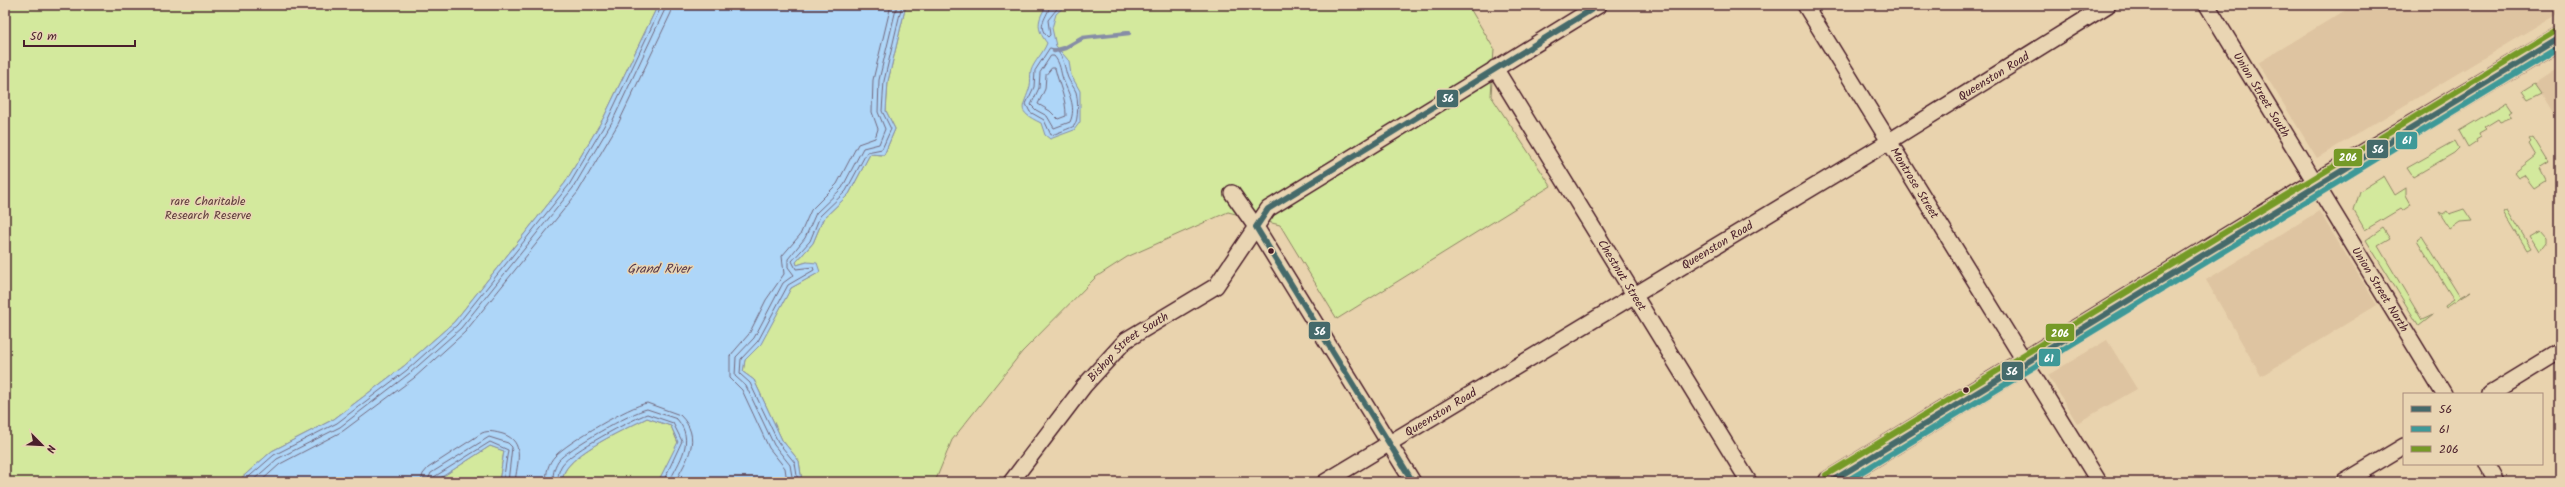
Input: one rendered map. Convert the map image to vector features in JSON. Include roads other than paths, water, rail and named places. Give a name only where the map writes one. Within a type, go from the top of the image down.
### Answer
[{"type":"main road","points":[[1830,482],[2317,184],[2560,38]]},
{"type":"street","name":"Bishop Street South","points":[[1011,482],[1084,386],[1126,340],[1216,286],[1268,209],[1495,68],[1600,5]]},
{"type":"street","name":"Montrose Street","points":[[1805,5],[2026,361],[2099,482]]},
{"type":"street","name":"Queenston Road","points":[[1325,482],[1889,141],[2108,5]]},
{"type":"street","name":"Union Street South","points":[[2207,5],[2317,184]]},
{"type":"street","name":"Chestnut Street","points":[[1495,68],[1636,294],[1749,482]]},
{"type":"street","name":"Union Street North","points":[[2317,184],[2443,393]]},
{"type":"street","points":[[1232,193],[1256,227],[1413,482]]},
{"type":"street","points":[[2492,393],[2560,351]]},
{"type":"street","points":[[2344,482],[2403,447]]},
{"type":"street","points":[[2488,465],[2497,482]]},
{"type":"water","name":"Grand River","points":[[658,5],[906,5],[888,81],[886,111],[895,129],[884,155],[870,154],[849,194],[823,219],[813,243],[796,262],[797,265],[807,262],[817,263],[820,272],[791,288],[761,344],[745,360],[743,372],[754,380],[782,440],[799,461],[802,482],[658,482],[678,442],[671,426],[647,418],[610,436],[582,454],[571,463],[564,473],[563,482],[499,482],[504,451],[490,446],[434,482],[237,482],[272,451],[334,419],[404,366],[454,322],[565,183],[604,117]]},
{"type":"water","points":[[1047,5],[1066,5],[1056,14],[1052,28],[1056,46],[1069,61],[1071,75],[1080,91],[1080,122],[1074,130],[1050,139],[1045,135],[1041,123],[1027,115],[1023,108],[1030,86],[1031,71],[1047,43],[1043,38],[1039,24],[1041,15]]},
{"type":"waterway","points":[[1054,51],[1065,48],[1083,38],[1129,33]]},
{"type":"park label","name":"rare Charitable Research Reserve","points":[[208,208]]}]
